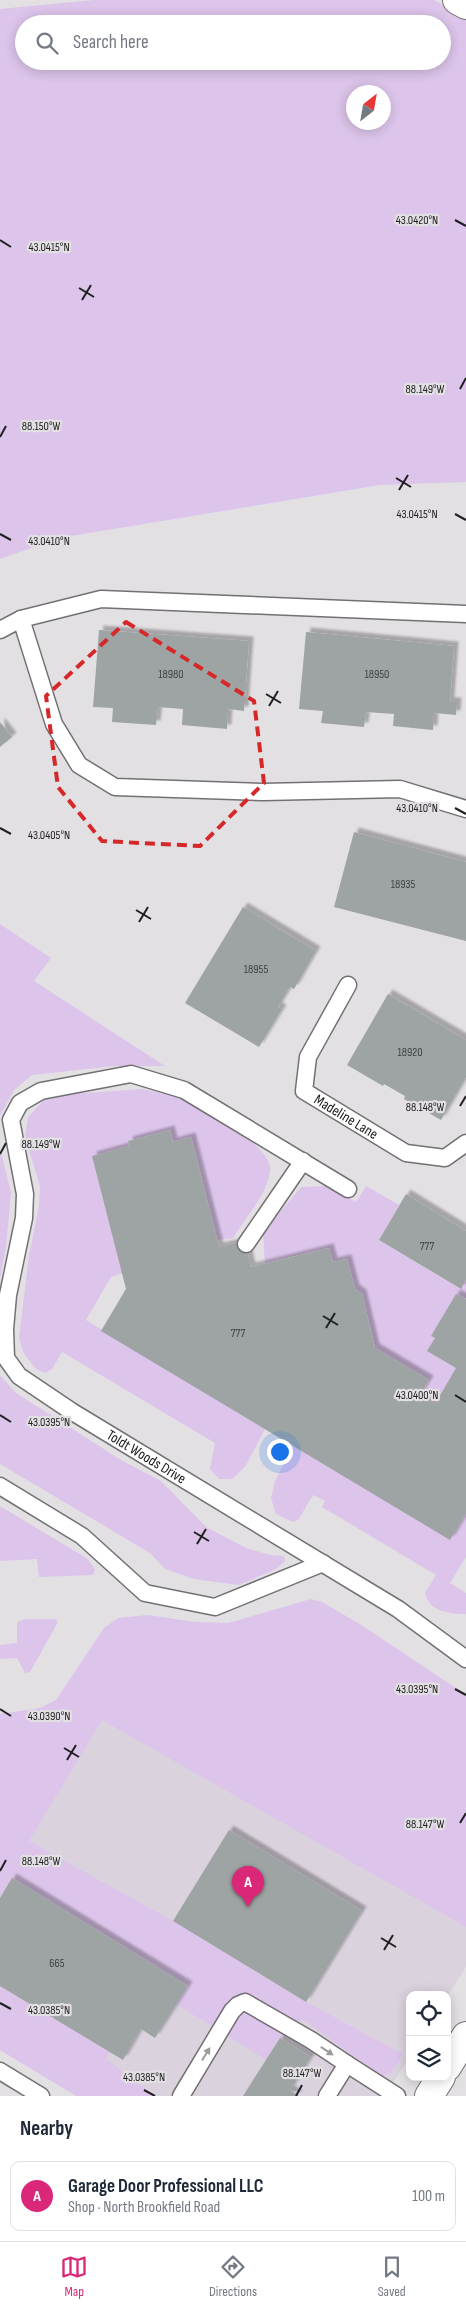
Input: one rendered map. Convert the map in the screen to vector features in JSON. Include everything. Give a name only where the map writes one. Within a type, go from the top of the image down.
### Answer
[{"type":"street","points":[[457,0],[466,5]]},
{"type":"street","points":[[451,2060],[466,2036]]},
{"type":"street","points":[[429,2096],[438,2081]]},
{"type":"lane","points":[[0,630],[21,619],[101,599],[466,614]]},
{"type":"lane","points":[[21,619],[54,724],[79,765],[115,786],[263,792],[400,789],[466,808]]},
{"type":"lane","name":"Madeline Lane","points":[[348,985],[308,1057],[304,1090],[406,1154],[445,1158],[466,1143]]},
{"type":"lane","name":"Toldt Woods Drive","points":[[348,1189],[184,1090],[131,1074],[41,1091],[29,1096],[20,1103],[11,1120],[25,1194],[24,1218],[8,1295],[5,1329],[6,1358],[19,1376],[71,1411],[398,1609],[465,1658]]},
{"type":"lane","points":[[246,1244],[303,1161]]},
{"type":"lane","points":[[0,1486],[82,1536],[144,1593],[215,1607],[323,1563]]},
{"type":"lane","points":[[181,2096],[232,2011],[238,2005],[245,2002],[304,2036],[397,2096]]},
{"type":"lane","points":[[327,2096],[347,2064]]},
{"type":"lane","points":[[0,2071],[41,2096]]},
{"type":"highlighted area","points":[[126,622],[254,701],[264,783],[200,846],[102,841],[58,787],[46,696]]},
{"type":"shaded area","points":[[94,0],[434,0],[466,18],[466,482],[380,485],[59,538],[0,559],[0,9]]},
{"type":"shaded area","points":[[0,924],[51,958],[34,981],[165,1066],[115,1066],[32,1075],[14,1090],[0,1116]]},
{"type":"shaded area","points":[[143,1089],[187,1103],[233,1128],[260,1150],[268,1161],[270,1171],[268,1180],[265,1189],[233,1238],[217,1240],[191,1138],[173,1142],[170,1130],[128,1141],[123,1273],[111,1277],[86,1320],[265,1429],[245,1467],[232,1479],[219,1479],[210,1469],[215,1443],[62,1352],[52,1369],[45,1373],[36,1369],[24,1354],[19,1338],[29,1255],[39,1206],[40,1186],[25,1137],[28,1117],[44,1100],[71,1094]]},
{"type":"shaded area","points":[[0,1148],[11,1192],[6,1247],[0,1278]]},
{"type":"shaded area","points":[[326,1186],[356,1202],[366,1186],[399,1205],[379,1240],[460,1289],[466,1280],[466,1299],[456,1294],[431,1336],[435,1338],[428,1351],[456,1368],[435,1404],[420,1395],[375,1348],[362,1294],[355,1289],[347,1259],[333,1262],[329,1248],[265,1263],[263,1233],[301,1187]]},
{"type":"shaded area","points":[[0,1375],[16,1393],[121,1460],[161,1481],[206,1527],[246,1548],[270,1555],[284,1556],[285,1561],[276,1569],[239,1585],[194,1579],[165,1569],[150,1553],[0,1464]]},
{"type":"shaded area","points":[[293,1446],[450,1539],[466,1514],[466,1557],[450,1583],[466,1593],[466,1614],[441,1611],[431,1604],[425,1593],[436,1575],[322,1507],[325,1501],[313,1495],[298,1520],[293,1522],[276,1514],[271,1498],[275,1481]]},
{"type":"shaded area","points":[[0,1506],[88,1559],[95,1569],[93,1575],[39,1577],[37,1559],[0,1561]]},
{"type":"shaded area","points":[[311,1599],[322,1602],[363,1626],[466,1695],[466,1927],[102,1720],[29,1841],[173,1921],[306,2002],[403,2054],[391,2073],[382,2076],[302,2019],[280,2037],[266,2060],[146,1985],[106,2059],[155,2096],[76,2096],[0,2050],[0,1714],[40,1708],[56,1700],[104,1628],[118,1618],[148,1615],[195,1622],[228,1623]]},
{"type":"shaded area","points":[[25,1619],[55,1619],[58,1622],[30,1672],[25,1673],[17,1658],[0,1659],[0,1645],[17,1643],[17,1622]]},
{"type":"shaded area","points":[[70,1685],[466,1921],[466,1967],[451,1991],[406,1991],[406,2062],[385,2096],[134,2096],[0,2014],[0,1800]]},
{"type":"building","points":[[99,630],[249,641],[244,711],[228,709],[227,729],[182,725],[183,709],[158,707],[156,725],[112,722],[113,708],[93,707]]},
{"type":"building","points":[[306,632],[454,646],[450,702],[457,702],[456,715],[434,713],[433,730],[393,726],[394,714],[366,712],[364,727],[321,723],[323,711],[299,709]]},
{"type":"building","points":[[0,722],[12,737],[0,747]]},
{"type":"building","points":[[354,832],[466,862],[466,941],[334,907]]},
{"type":"building","points":[[243,907],[316,951],[294,989],[290,987],[278,1007],[282,1009],[259,1047],[185,1003]]},
{"type":"building","points":[[388,994],[466,1040],[466,1077],[441,1120],[404,1099],[405,1096],[384,1084],[383,1086],[347,1065]]},
{"type":"building","points":[[170,1130],[173,1142],[191,1137],[219,1247],[236,1243],[247,1251],[251,1267],[329,1248],[333,1262],[347,1259],[355,1289],[362,1294],[375,1348],[429,1380],[420,1395],[435,1404],[456,1368],[427,1351],[435,1338],[431,1336],[456,1294],[466,1299],[466,1514],[450,1540],[101,1331],[126,1289],[92,1156],[129,1146],[128,1141]]},
{"type":"building","points":[[406,1194],[466,1231],[466,1280],[461,1289],[379,1240]]},
{"type":"building","points":[[229,1830],[362,1911],[306,2002],[173,1921]]},
{"type":"building","points":[[12,1878],[188,1986],[155,2038],[141,2029],[123,2060],[0,1986],[0,1898]]},
{"type":"building","points":[[280,2038],[311,2057],[290,2090],[299,2096],[243,2096]]},
{"type":"place","name":"Garage Door Professional LLC","points":[[248,1907]]}]
